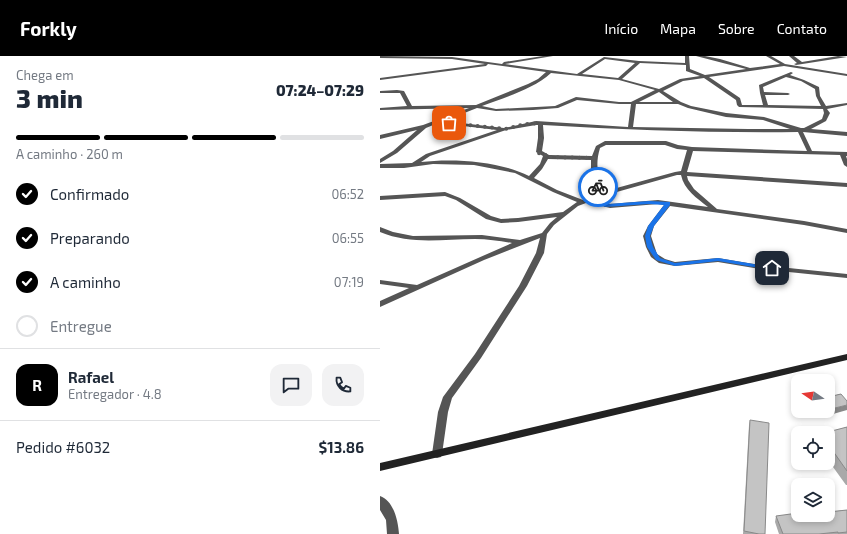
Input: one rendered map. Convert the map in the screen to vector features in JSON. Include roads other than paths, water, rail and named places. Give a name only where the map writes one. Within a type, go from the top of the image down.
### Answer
[{"type":"main road","points":[[380,467],[847,357]]},
{"type":"street","points":[[380,79],[551,56]]},
{"type":"street","points":[[687,56],[688,70],[704,76],[736,96],[741,106],[825,108],[847,104]]},
{"type":"street","points":[[698,56],[716,59],[753,69]]},
{"type":"street","points":[[768,56],[784,65]]},
{"type":"street","points":[[791,56],[801,66]]},
{"type":"street","points":[[766,131],[764,119],[761,113],[764,107],[761,86],[787,76],[801,66],[846,56]]},
{"type":"street","points":[[380,57],[438,57],[549,72],[619,78],[659,90],[679,103]]},
{"type":"street","points":[[578,75],[601,59],[611,57],[639,62],[687,64]]},
{"type":"street","points":[[619,78],[639,62]]},
{"type":"street","points":[[633,103],[682,80],[753,69],[784,65],[801,66],[847,75]]},
{"type":"street","points":[[380,137],[424,127],[438,122],[530,85],[540,80],[549,72]]},
{"type":"street","points":[[380,110],[410,107],[476,106],[496,110],[533,109],[556,107],[576,98],[633,103],[679,103],[719,114],[764,119],[803,130],[824,120],[827,113],[818,96],[818,89],[803,80],[787,76]]},
{"type":"street","points":[[380,92],[397,90],[402,92],[410,107]]},
{"type":"street","points":[[762,93],[788,94]]},
{"type":"street","points":[[630,128],[633,103]]},
{"type":"street","points":[[438,122],[505,129]]},
{"type":"street","points":[[540,123],[541,138],[539,152],[546,155],[546,157],[594,158]]},
{"type":"street","points":[[414,164],[428,155],[505,129],[526,124],[540,123],[630,128],[766,131],[803,130],[847,134]]},
{"type":"street","points":[[381,162],[424,127]]},
{"type":"street","points":[[803,130],[810,152]]},
{"type":"street","points":[[847,165],[845,154],[692,149],[666,144],[606,143],[598,147],[594,158],[597,196],[604,205],[610,206],[649,202],[668,204],[804,223],[847,231]]},
{"type":"street","points":[[692,149],[690,150],[684,174],[685,181],[690,188],[715,210]]},
{"type":"street","points":[[530,178],[541,167],[546,157]]},
{"type":"street","points":[[381,162],[404,166],[433,162],[474,163],[517,172],[555,191],[583,202]]},
{"type":"street","points":[[436,454],[443,412],[448,397],[478,356],[523,286],[540,253],[544,234],[563,214],[583,202],[597,196],[669,175],[684,174],[847,185]]},
{"type":"street","points":[[380,198],[445,194],[455,197],[489,218],[501,222],[563,214]]},
{"type":"street","points":[[668,204],[651,226],[647,236],[654,255],[662,261],[675,264],[718,260],[776,269],[847,276]]},
{"type":"street","points":[[380,229],[397,237],[410,239],[488,237],[518,242]]},
{"type":"street","points":[[380,304],[461,266],[518,242],[544,234]]},
{"type":"street","points":[[380,282],[417,287]]},
{"type":"street","points":[[380,501],[393,522],[392,534]]}]
